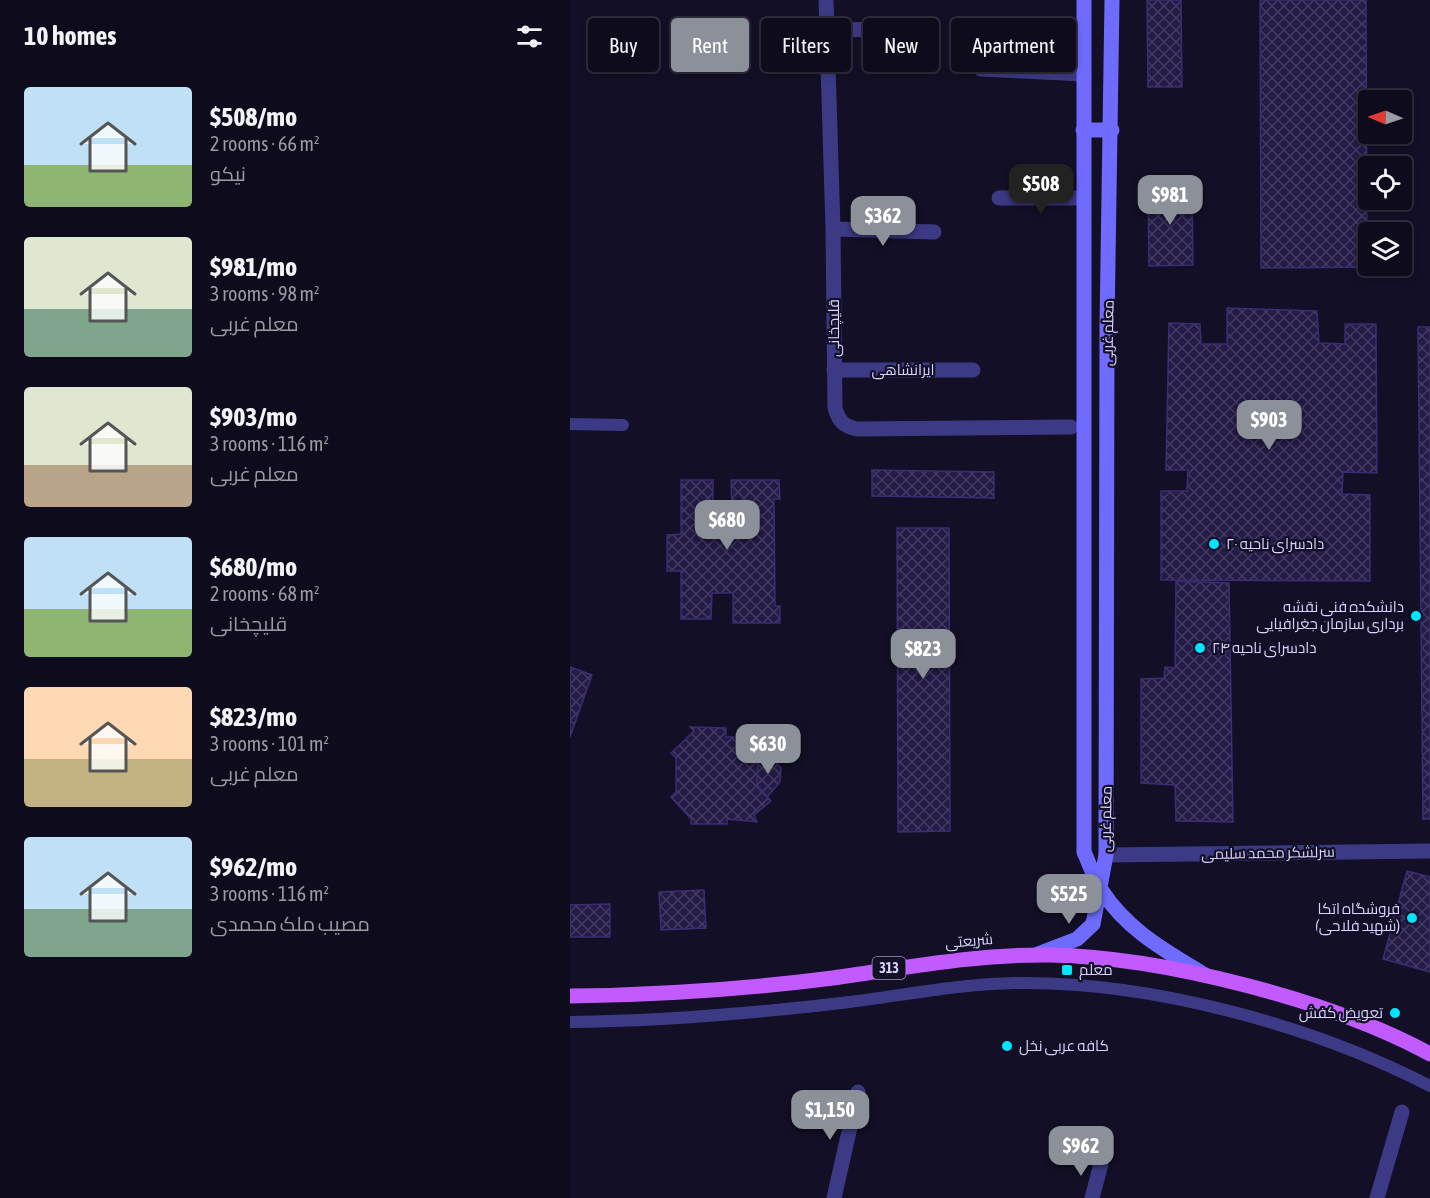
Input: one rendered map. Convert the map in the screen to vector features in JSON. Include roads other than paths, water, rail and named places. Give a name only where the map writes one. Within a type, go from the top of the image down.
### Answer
[{"type":"main road","name":"معلم غربی","points":[[1084,0],[1084,852],[1101,889]]},
{"type":"main road","name":"معلم غربی","points":[[1101,889],[1106,855],[1107,326],[1112,130],[1112,0]]},
{"type":"main road","points":[[1083,130],[1112,130]]},
{"type":"main road","points":[[1083,326],[1107,326]]},
{"type":"main road","points":[[1084,673],[1107,674]]},
{"type":"main road","points":[[1034,956],[1077,939],[1088,931],[1093,924],[1101,889]]},
{"type":"main road","points":[[1101,889],[1120,916],[1138,933],[1207,977]]},
{"type":"main road","name":"شریعتی","points":[[570,996],[624,995],[777,984],[909,965],[1034,956],[1102,960],[1207,977],[1326,1011],[1430,1054]]},
{"type":"street","name":"قلیچخانی","points":[[826,0],[827,18]]},
{"type":"street","name":"قلیچخانی","points":[[828,72],[835,408],[838,419],[845,426],[856,429],[1071,426]]},
{"type":"street","points":[[1043,72],[1084,74]]},
{"type":"street","points":[[999,198],[1083,198]]},
{"type":"street","points":[[833,229],[934,232]]},
{"type":"street","name":"ایرانشاهی","points":[[834,370],[973,370]]},
{"type":"street","name":"سرلشکر محمد سلیمی","points":[[1106,855],[1430,851]]},
{"type":"street","points":[[834,1198],[858,1092]]},
{"type":"street","points":[[1377,1198],[1402,1112]]},
{"type":"street","points":[[1092,1198],[1101,1164]]},
{"type":"lane","points":[[570,424],[623,425]]},
{"type":"lane","points":[[570,1022],[748,1013],[984,984],[1058,984],[1144,995],[1213,1008],[1283,1026],[1348,1050],[1430,1086]]},
{"type":"place","name":"دادسرای ناحیه ۲۰","points":[[1214,544]]},
{"type":"place","name":"دانشکده فنی نقشه برداری سازمان جغرافیایی","points":[[1416,616]]},
{"type":"place","name":"دادسرای ناحیه ۲۴","points":[[1200,648]]},
{"type":"place","name":"فروشگاه اتکا (شهید فلاحی)","points":[[1412,918]]},
{"type":"place","name":"معلم","points":[[1067,970]]},
{"type":"place","name":"تعویض کفش","points":[[1395,1013]]},
{"type":"place","name":"کافه عربی نخل","points":[[1007,1046]]}]
